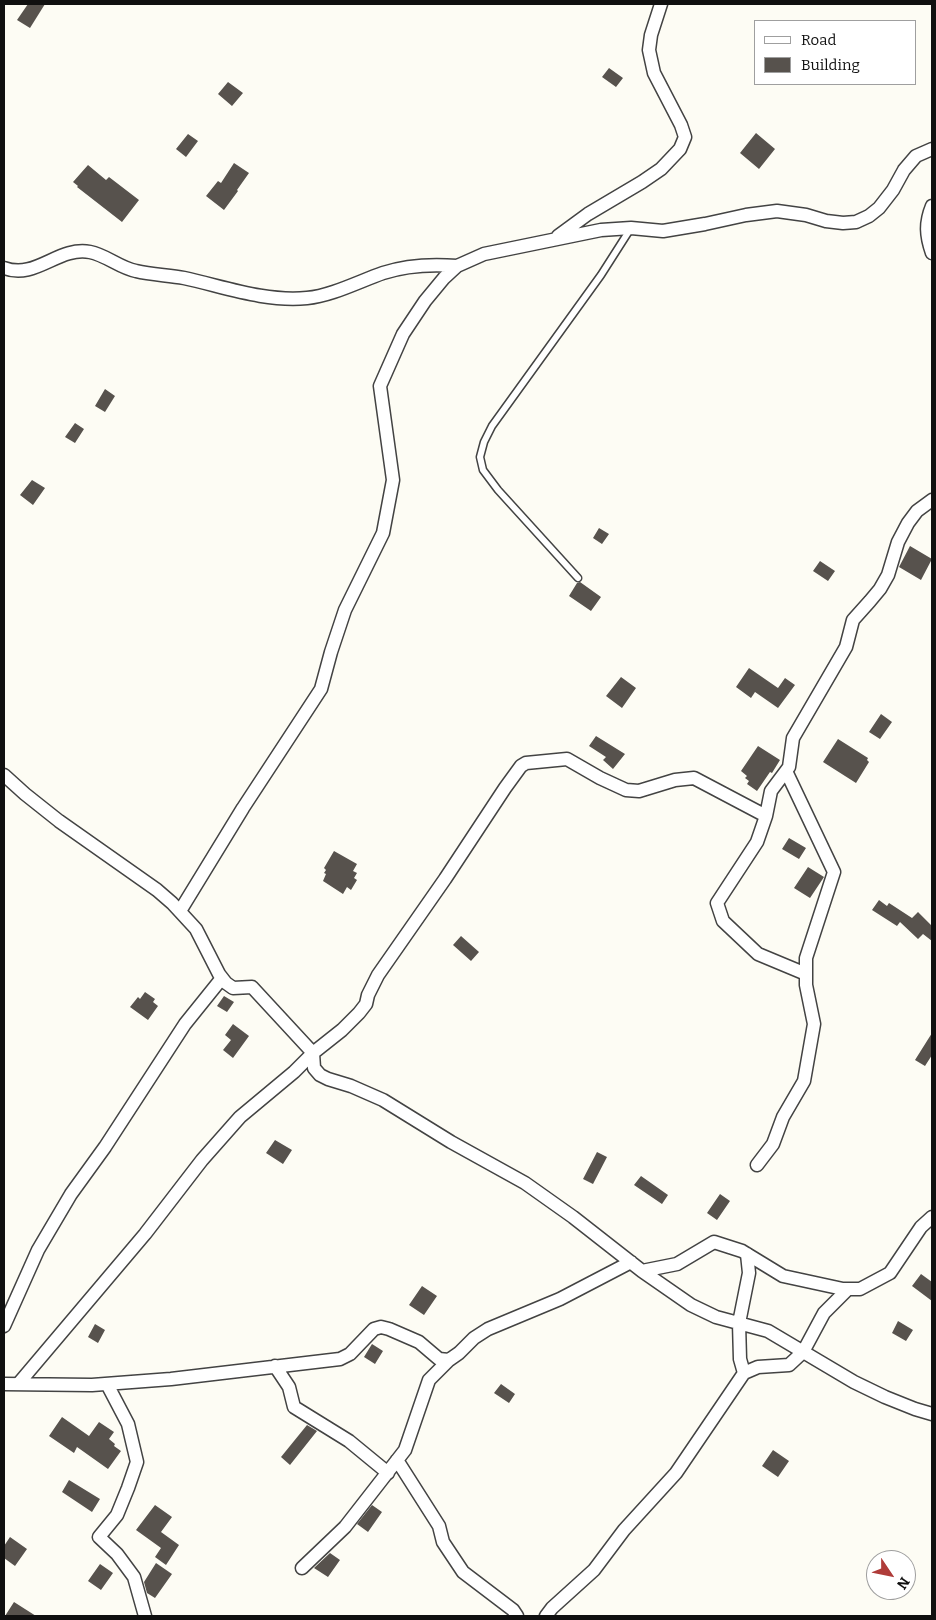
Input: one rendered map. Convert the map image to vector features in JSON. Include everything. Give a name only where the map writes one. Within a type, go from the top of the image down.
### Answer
[{"type":"street","points":[[552,240],[588,214],[642,182],[667,164],[680,149],[685,137],[681,125],[654,73],[649,50],[650,36],[662,4]]},
{"type":"street","points":[[180,911],[243,808],[320,689],[330,652],[345,610],[383,533],[393,480],[380,386],[404,334],[425,301],[458,266],[484,254],[601,230],[631,228],[663,231],[777,211],[806,214],[826,221],[856,222],[869,216],[879,208],[893,190],[904,170],[916,156],[932,149]]},
{"type":"street","points":[[932,206],[926,226],[932,253]]},
{"type":"street","points":[[4,268],[23,271],[35,269],[62,256],[76,252],[90,252],[135,271],[182,278],[248,294],[278,298],[309,298],[403,268],[438,264],[458,266]]},
{"type":"street","points":[[806,974],[758,954],[723,921],[716,903],[757,842],[766,816],[771,791],[789,767],[793,738],[846,647],[853,620],[880,589],[888,575],[898,542],[908,523],[917,511],[932,500]]},
{"type":"street","points":[[19,1383],[240,1118],[294,1072],[313,1053],[342,1030],[366,1004],[368,995],[378,975],[445,880],[505,788],[522,766],[526,763],[567,759],[600,778],[626,790],[633,791],[640,791],[675,780],[694,778],[766,816]]},
{"type":"street","points":[[757,1165],[773,1144],[783,1117],[804,1080],[814,1024],[806,985],[806,958],[834,872],[786,771]]},
{"type":"street","points":[[4,775],[43,808],[157,890],[180,911],[196,929],[218,974],[233,988],[252,988],[313,1053],[314,1068],[320,1075],[360,1089],[383,1100],[451,1142],[524,1183],[574,1217],[642,1271],[691,1305],[716,1317],[768,1331],[854,1382],[915,1409],[932,1414]]},
{"type":"street","points":[[4,1326],[38,1250],[71,1194],[105,1147],[185,1024],[222,978]]},
{"type":"street","points":[[642,1271],[677,1264],[714,1242],[747,1254],[783,1276],[843,1289],[860,1289],[890,1273],[921,1227],[932,1217]]},
{"type":"street","points":[[744,1373],[740,1359],[738,1323],[749,1273],[747,1254]]},
{"type":"street","points":[[302,1568],[345,1527],[405,1450],[429,1380],[449,1360],[460,1354],[474,1338],[488,1328],[560,1300],[631,1262]]},
{"type":"street","points":[[546,1616],[552,1608],[594,1570],[624,1530],[676,1473],[744,1373],[758,1367],[789,1365],[803,1352],[824,1313],[848,1289]]},
{"type":"street","points":[[4,1384],[107,1384],[171,1379],[340,1359],[350,1354],[374,1329],[381,1327],[418,1342],[439,1359],[449,1360]]},
{"type":"street","points":[[275,1366],[289,1388],[294,1407],[349,1441],[388,1473]]},
{"type":"street","points":[[107,1384],[128,1424],[137,1462],[117,1515],[99,1537],[117,1554],[134,1577],[145,1616]]},
{"type":"street","points":[[397,1460],[439,1526],[444,1542],[463,1572],[513,1610],[517,1616]]},
{"type":"lane","points":[[578,578],[498,490],[484,470],[480,457],[484,442],[492,426],[601,275],[631,228]]},
{"type":"building","points":[[28,4],[45,4],[30,28],[17,20]]},
{"type":"building","points":[[609,68],[623,78],[616,87],[602,77]]},
{"type":"building","points":[[228,82],[243,93],[232,106],[218,94]]},
{"type":"building","points":[[756,133],[775,149],[759,169],[740,153]]},
{"type":"building","points":[[188,134],[198,141],[186,157],[176,149]]},
{"type":"building","points":[[234,163],[249,173],[224,210],[206,196],[218,181],[221,183]]},
{"type":"building","points":[[88,165],[106,180],[109,177],[139,200],[122,222],[73,182]]},
{"type":"building","points":[[105,389],[115,396],[105,412],[95,406]]},
{"type":"building","points":[[75,423],[84,429],[75,443],[65,437]]},
{"type":"building","points":[[32,480],[45,488],[33,505],[20,495]]},
{"type":"building","points":[[599,528],[609,534],[602,544],[593,538]]},
{"type":"building","points":[[910,546],[932,559],[921,580],[899,567]]},
{"type":"building","points":[[820,561],[835,571],[828,581],[813,571]]},
{"type":"building","points":[[580,582],[601,597],[591,611],[569,596],[577,583]]},
{"type":"building","points":[[749,668],[778,688],[785,678],[795,685],[778,708],[755,692],[751,698],[736,687]]},
{"type":"building","points":[[621,677],[636,688],[622,708],[606,696]]},
{"type":"building","points":[[881,714],[892,722],[880,739],[869,732]]},
{"type":"building","points":[[596,736],[625,754],[613,769],[603,760],[606,757],[589,746]]},
{"type":"building","points":[[838,739],[868,758],[869,762],[856,783],[823,762]]},
{"type":"building","points":[[758,746],[780,760],[757,791],[747,784],[749,781],[745,778],[747,776],[741,771]]},
{"type":"building","points":[[789,838],[806,848],[799,859],[782,849]]},
{"type":"building","points":[[334,851],[357,864],[353,871],[357,873],[354,878],[357,880],[351,890],[347,887],[343,894],[323,881],[326,874],[324,873],[326,870],[324,868]]},
{"type":"building","points":[[808,867],[824,877],[810,898],[794,888]]},
{"type":"building","points":[[879,900],[887,906],[889,903],[912,918],[918,912],[932,926],[932,941],[923,934],[918,939],[900,922],[897,926],[872,910]]},
{"type":"building","points":[[461,936],[479,952],[471,961],[453,945]]},
{"type":"building","points":[[145,992],[155,999],[153,1002],[158,1006],[148,1020],[130,1007]]},
{"type":"building","points":[[224,996],[234,1002],[227,1012],[217,1006]]},
{"type":"building","points":[[233,1024],[249,1036],[233,1058],[223,1050],[231,1040],[225,1035]]},
{"type":"building","points":[[932,1033],[932,1055],[925,1066],[915,1060]]},
{"type":"building","points":[[275,1140],[292,1150],[283,1164],[266,1153]]},
{"type":"building","points":[[597,1152],[607,1157],[593,1184],[583,1179]]},
{"type":"building","points":[[641,1176],[668,1195],[662,1204],[634,1185]]},
{"type":"building","points":[[720,1194],[730,1201],[717,1220],[707,1213]]},
{"type":"building","points":[[921,1274],[932,1282],[932,1301],[912,1286]]},
{"type":"building","points":[[422,1286],[437,1296],[424,1315],[409,1305]]},
{"type":"building","points":[[898,1321],[913,1330],[906,1341],[892,1333]]},
{"type":"building","points":[[95,1324],[105,1330],[98,1343],[88,1337]]},
{"type":"building","points":[[372,1344],[383,1351],[375,1364],[364,1357]]},
{"type":"building","points":[[501,1384],[515,1394],[509,1403],[494,1393]]},
{"type":"building","points":[[62,1417],[89,1436],[99,1422],[114,1432],[109,1439],[121,1451],[108,1469],[77,1447],[74,1453],[49,1436]]},
{"type":"building","points":[[307,1425],[317,1431],[290,1465],[281,1457]]},
{"type":"building","points":[[773,1450],[789,1461],[778,1477],[762,1466]]},
{"type":"building","points":[[69,1480],[100,1499],[92,1512],[62,1492]]},
{"type":"building","points":[[155,1505],[172,1517],[161,1532],[179,1545],[166,1565],[155,1557],[161,1548],[136,1530]]},
{"type":"building","points":[[372,1505],[382,1512],[368,1532],[357,1524]]},
{"type":"building","points":[[10,1537],[27,1549],[15,1566],[4,1558],[4,1546]]},
{"type":"building","points":[[330,1553],[340,1560],[328,1577],[314,1568]]},
{"type":"building","points":[[156,1563],[172,1574],[155,1598],[147,1593],[144,1582]]},
{"type":"building","points":[[100,1564],[113,1573],[101,1590],[88,1581]]},
{"type":"building","points":[[14,1602],[36,1616],[5,1616]]}]
